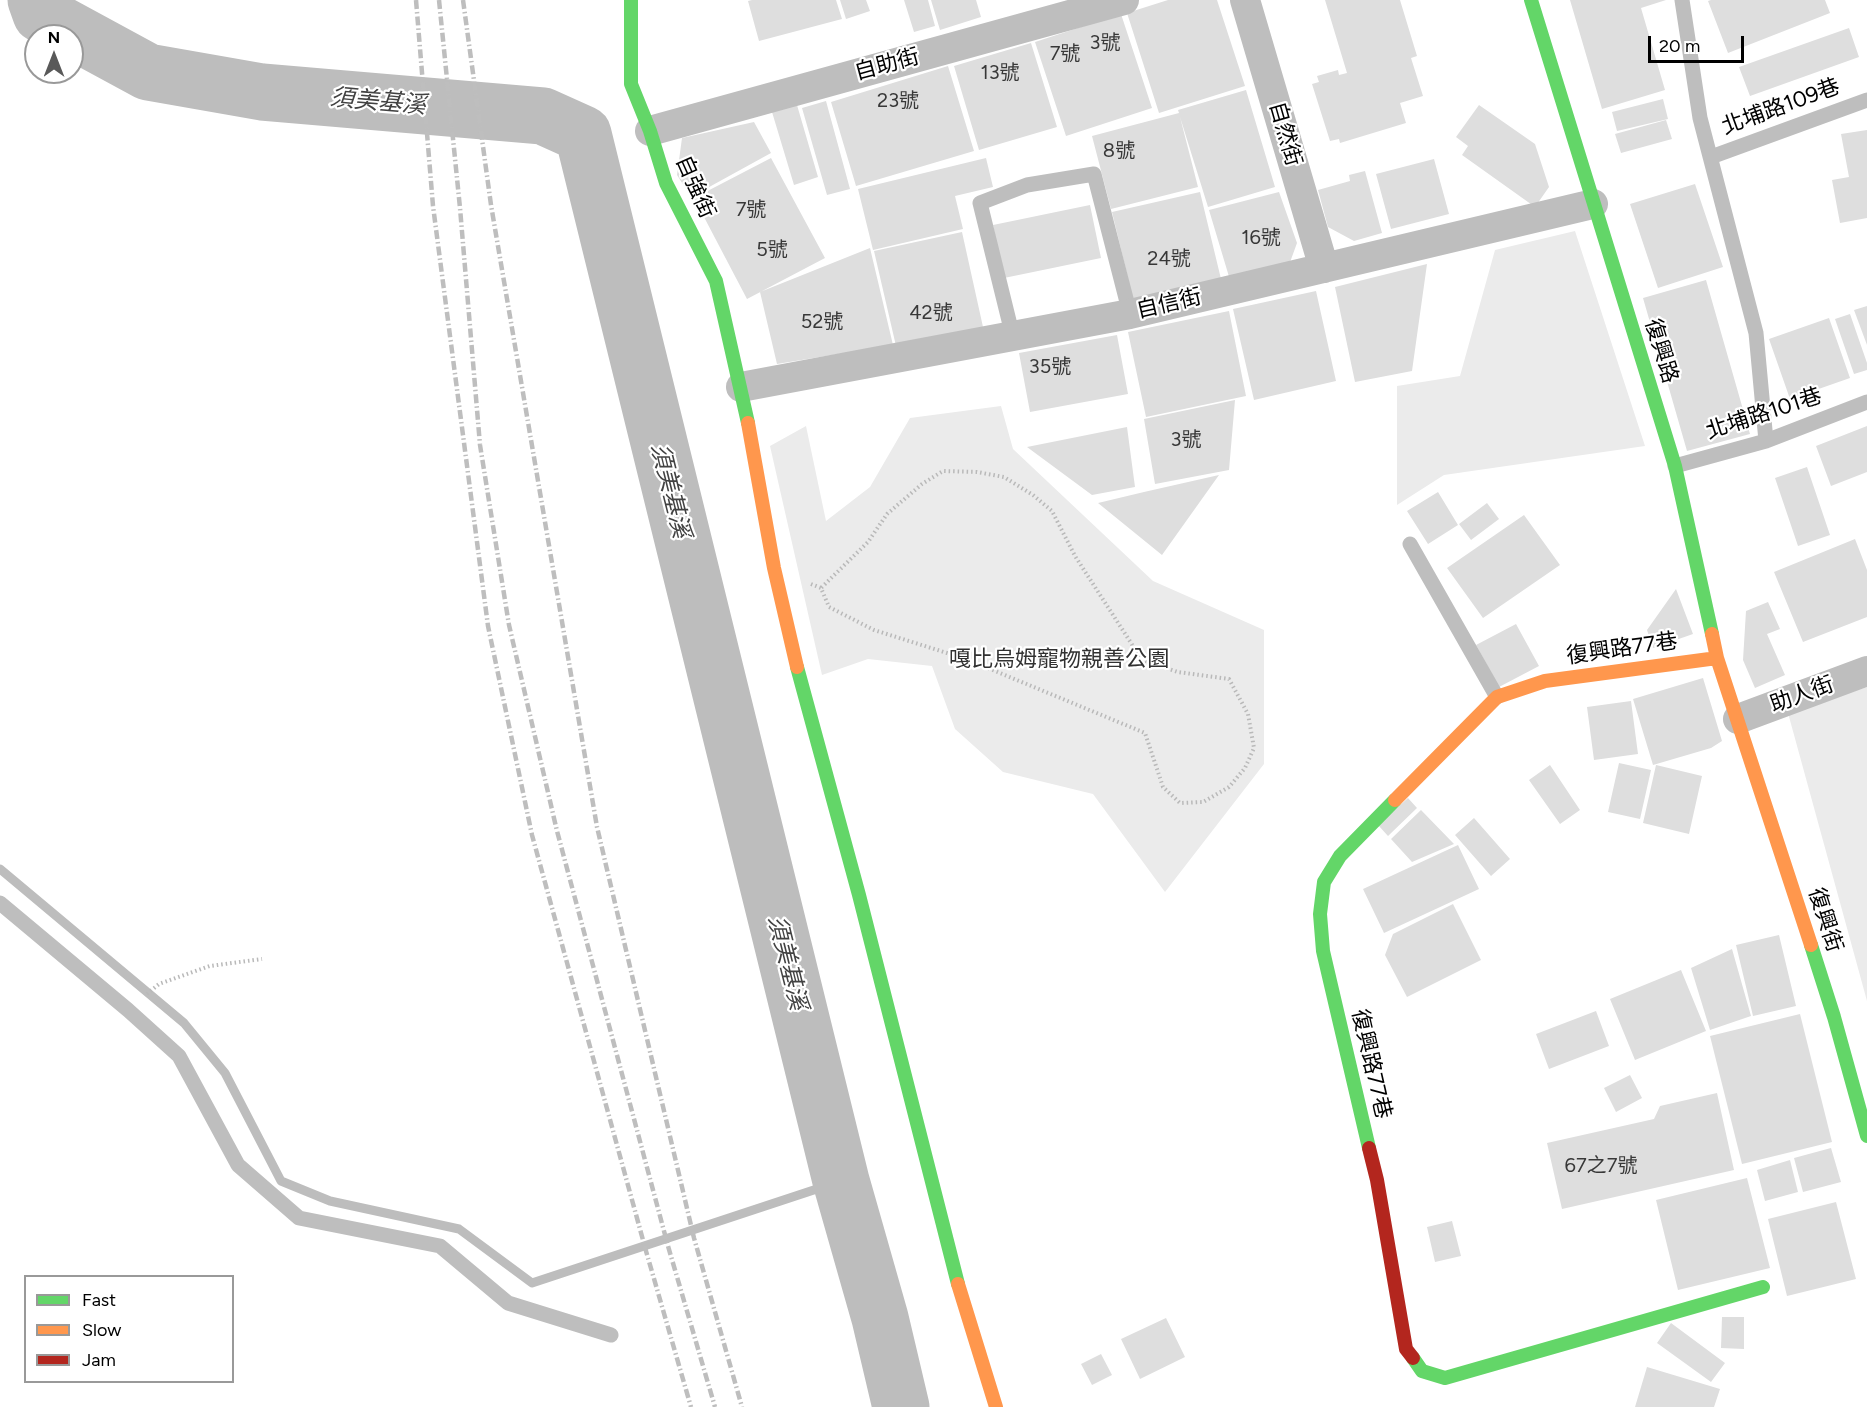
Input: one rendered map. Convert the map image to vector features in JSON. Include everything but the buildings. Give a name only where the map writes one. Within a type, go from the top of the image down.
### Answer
[{"type":"street","name":"自強街","points":[[632,0],[631,84],[650,131],[666,183],[716,281],[741,387],[774,568],[801,685],[859,895],[965,1311],[996,1407]]},
{"type":"street","name":"自助街","points":[[650,131],[1124,0]]},
{"type":"street","name":"自然街","points":[[1245,0],[1324,268]]},
{"type":"street","name":"復興路","points":[[1531,0],[1675,466],[1717,658],[1738,719]]},
{"type":"street","name":"自信街","points":[[741,387],[1130,314],[1593,204]]},
{"type":"street","name":"復興路77巷","points":[[1717,658],[1545,681],[1497,697],[1340,856],[1324,882],[1320,914],[1323,951],[1377,1180],[1406,1349],[1422,1371],[1446,1378],[1763,1287]]},
{"type":"street","name":"助人街","points":[[1738,719],[1867,671]]},
{"type":"street","name":"復興街","points":[[1738,719],[1834,1017],[1867,1136]]},
{"type":"lane","points":[[1682,0],[1700,118],[1756,333],[1766,441]]},
{"type":"lane","name":"北埔路109巷","points":[[1711,157],[1867,100]]},
{"type":"lane","points":[[1012,337],[980,203],[1027,185],[1094,174],[1130,314]]},
{"type":"lane","name":"北埔路101巷","points":[[1675,466],[1766,441],[1867,402]]},
{"type":"lane","points":[[1410,544],[1497,697]]},
{"type":"lane","points":[[0,903],[128,1010],[179,1056],[238,1166],[299,1218],[440,1246],[508,1303],[611,1335]]},
{"type":"path","points":[[774,568],[821,588],[829,607],[874,630],[966,659],[1145,733],[1162,787],[1179,803],[1203,802],[1229,787],[1245,768],[1254,748],[1248,714],[1229,679],[1178,672],[1142,660],[1075,556],[1052,511],[1033,495],[1004,477],[977,472],[943,471],[922,484],[887,514],[868,542],[821,588]]},
{"type":"path","points":[[128,1010],[159,984],[210,966],[262,959]]},
{"type":"green space","points":[[1575,231],[1645,446],[1444,475],[1397,505],[1397,386],[1460,376],[1495,250]]},
{"type":"green space","name":"嘎比烏姆寵物親善公園","points":[[1001,406],[1013,449],[1153,581],[1264,630],[1264,764],[1165,892],[1093,794],[1003,772],[955,729],[932,666],[868,659],[822,675],[770,446],[806,426],[826,521],[870,487],[910,418]]},
{"type":"green space","points":[[1867,687],[1867,1001],[1788,713]]},
{"type":"waterway","name":"須美基溪","points":[[36,0],[41,14],[148,72],[262,92],[543,116],[583,134],[841,1181],[880,1318],[901,1407]]},
{"type":"waterway","points":[[0,869],[184,1023],[225,1073],[281,1181],[330,1201],[459,1229],[532,1283],[841,1181]]},
{"type":"railway","points":[[416,0],[433,206],[488,626],[532,835],[691,1407]]},
{"type":"railway","points":[[439,0],[460,208],[480,445],[509,625],[557,831],[668,1246],[715,1407]]},
{"type":"railway","points":[[463,0],[491,205],[597,827],[694,1238],[742,1407]]},
{"type":"traffic: fast","points":[[631,0],[631,84],[650,131],[666,183],[716,281],[748,423]]},
{"type":"traffic: fast","points":[[1531,0],[1675,466],[1712,634]]},
{"type":"traffic: fast","points":[[797,667],[859,895],[958,1284]]},
{"type":"traffic: fast","points":[[1369,1148],[1323,951],[1320,914],[1324,882],[1340,856],[1395,800]]},
{"type":"traffic: fast","points":[[1811,945],[1834,1017],[1867,1136]]},
{"type":"traffic: fast","points":[[1413,1358],[1422,1371],[1445,1378],[1763,1287]]},
{"type":"traffic: slow","points":[[748,423],[774,568],[797,667]]},
{"type":"traffic: slow","points":[[1712,634],[1717,658],[1811,945]]},
{"type":"traffic: slow","points":[[1395,800],[1497,697],[1545,681],[1717,658]]},
{"type":"traffic: slow","points":[[958,1284],[996,1407]]},
{"type":"traffic: jam","points":[[1369,1148],[1377,1180],[1406,1349],[1413,1358]]}]
